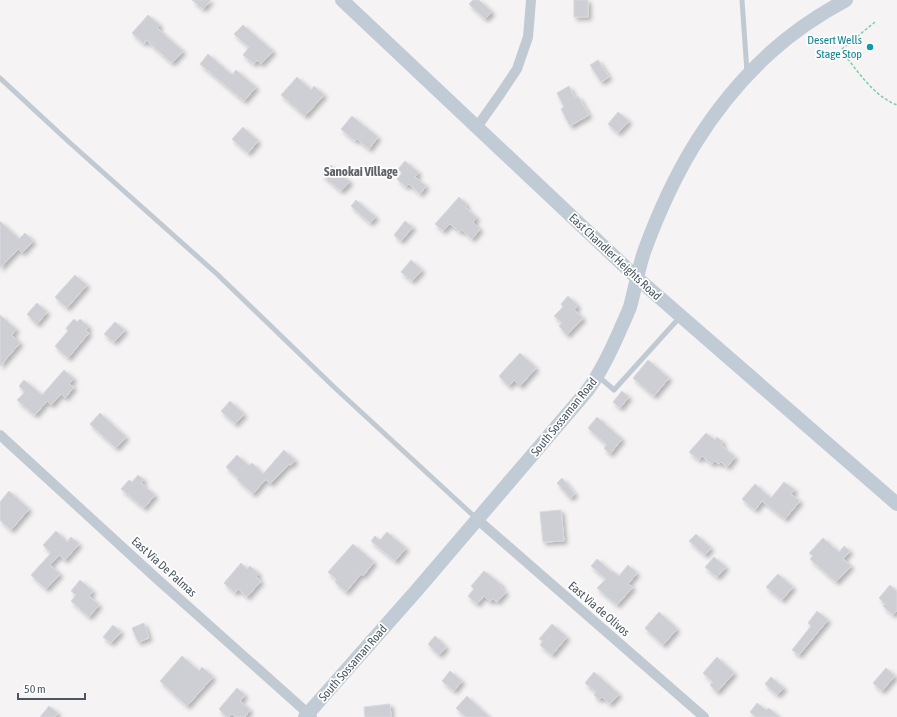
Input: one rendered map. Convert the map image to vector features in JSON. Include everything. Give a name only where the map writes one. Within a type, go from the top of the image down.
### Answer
[{"type":"main road","name":"East Chandler Heights Road","points":[[342,0],[637,278],[897,504]]},
{"type":"main road","name":"South Sossaman Road","points":[[308,716],[478,520],[598,376],[614,345],[629,309],[644,254],[659,214],[678,173],[700,136],[724,102],[747,75],[772,50],[805,25],[846,0]]},
{"type":"street","points":[[476,127],[501,94],[517,69],[528,37],[531,0]]},
{"type":"street","name":"East Via De Palmas","points":[[0,435],[308,716]]},
{"type":"street","name":"East Via de Olivos","points":[[478,520],[704,717]]},
{"type":"lane","points":[[742,0],[747,75]]},
{"type":"lane","points":[[0,78],[69,142],[218,275],[335,388],[478,520]]},
{"type":"lane","points":[[598,376],[614,390],[681,316]]},
{"type":"path","points":[[875,22],[841,50],[877,94],[889,102],[897,105]]},
{"type":"building","points":[[192,0],[211,0],[203,9]]},
{"type":"building","points":[[473,0],[479,0],[492,12],[485,19],[469,4]]},
{"type":"building","points":[[574,0],[588,0],[588,17],[574,17]]},
{"type":"building","points":[[148,15],[160,25],[157,28],[183,51],[172,63],[146,40],[144,44],[132,33]]},
{"type":"building","points":[[243,25],[273,51],[261,64],[257,60],[254,64],[243,55],[249,47],[234,34]]},
{"type":"building","points":[[208,54],[232,75],[236,70],[256,87],[244,101],[200,64]]},
{"type":"building","points":[[598,60],[609,77],[601,82],[590,65]]},
{"type":"building","points":[[297,77],[311,90],[314,86],[324,95],[305,116],[281,95]]},
{"type":"building","points":[[569,86],[575,98],[578,96],[589,115],[570,126],[561,109],[564,107],[557,93]]},
{"type":"building","points":[[618,112],[629,121],[618,133],[608,124]]},
{"type":"building","points":[[352,116],[378,137],[369,149],[357,139],[355,141],[341,129]]},
{"type":"building","points":[[243,127],[258,141],[248,153],[232,139]]},
{"type":"building","points":[[405,161],[419,173],[415,177],[426,186],[420,194],[409,184],[406,187],[397,179],[402,173],[398,169]]},
{"type":"building","points":[[331,165],[350,182],[341,191],[322,175]]},
{"type":"building","points":[[459,197],[467,205],[465,207],[477,218],[473,222],[480,229],[472,239],[462,230],[460,232],[450,224],[443,231],[435,224]]},
{"type":"building","points":[[356,200],[376,217],[370,223],[351,206]]},
{"type":"building","points":[[0,221],[19,239],[25,233],[33,241],[22,253],[18,249],[0,268]]},
{"type":"building","points":[[405,221],[413,227],[401,241],[394,235]]},
{"type":"building","points":[[411,260],[422,270],[412,281],[401,272]]},
{"type":"building","points":[[75,275],[87,285],[67,308],[55,297]]},
{"type":"building","points":[[568,296],[578,306],[574,310],[583,318],[567,335],[559,326],[562,323],[554,316],[563,307],[561,304]]},
{"type":"building","points":[[37,303],[47,312],[37,324],[27,314]]},
{"type":"building","points":[[0,315],[16,329],[12,335],[20,343],[0,366]]},
{"type":"building","points":[[74,319],[77,322],[80,319],[89,327],[86,330],[89,333],[68,358],[55,346],[68,331],[66,328]]},
{"type":"building","points":[[115,322],[125,330],[114,342],[104,334]]},
{"type":"building","points":[[520,353],[536,368],[520,386],[514,380],[509,386],[499,376]]},
{"type":"building","points":[[648,360],[669,378],[654,396],[633,378]]},
{"type":"building","points":[[64,370],[74,379],[69,384],[74,387],[65,398],[61,394],[51,405],[47,401],[35,415],[17,400],[25,392],[19,386],[24,380],[42,395]]},
{"type":"building","points":[[622,391],[629,397],[620,408],[613,402]]},
{"type":"building","points":[[230,401],[244,414],[235,424],[221,411]]},
{"type":"building","points":[[100,413],[126,437],[116,448],[90,424]]},
{"type":"building","points":[[597,417],[622,439],[610,454],[604,448],[607,445],[588,428]]},
{"type":"building","points":[[706,433],[715,440],[717,437],[723,442],[721,445],[735,457],[727,467],[721,462],[719,464],[715,461],[712,464],[702,456],[699,460],[689,452]]},
{"type":"building","points":[[284,450],[295,460],[291,465],[289,464],[270,484],[266,479],[253,494],[226,467],[237,455],[249,466],[252,463],[263,474]]},
{"type":"building","points":[[138,475],[144,480],[141,483],[155,495],[144,508],[121,489],[129,480],[132,482]]},
{"type":"building","points":[[562,478],[575,494],[570,498],[557,483]]},
{"type":"building","points":[[784,482],[795,490],[791,494],[800,501],[785,519],[762,501],[755,510],[742,499],[755,484],[771,498]]},
{"type":"building","points":[[9,491],[29,509],[11,530],[0,520],[0,502]]},
{"type":"building","points":[[561,510],[564,541],[543,542],[540,512]]},
{"type":"building","points":[[56,531],[67,542],[71,537],[79,544],[65,560],[59,555],[50,565],[60,574],[46,589],[31,575],[51,553],[43,545]]},
{"type":"building","points":[[387,532],[406,548],[395,561],[371,541],[375,536],[380,540]]},
{"type":"building","points":[[696,534],[711,548],[705,555],[689,541]]},
{"type":"building","points":[[823,538],[839,552],[844,546],[850,551],[843,559],[851,566],[836,582],[810,559],[813,556],[809,553]]},
{"type":"building","points":[[353,544],[374,562],[363,576],[361,574],[346,592],[335,582],[337,580],[328,572]]},
{"type":"building","points":[[714,557],[726,567],[717,577],[705,567]]},
{"type":"building","points":[[597,559],[619,576],[628,565],[637,573],[628,584],[633,587],[617,605],[597,588],[606,579],[591,566]]},
{"type":"building","points":[[241,563],[247,569],[250,566],[259,574],[256,577],[261,581],[247,597],[238,589],[235,593],[224,583]]},
{"type":"building","points":[[484,571],[502,585],[500,587],[506,592],[497,602],[493,599],[490,602],[484,596],[477,604],[468,596],[474,589],[471,586]]},
{"type":"building","points":[[778,574],[793,587],[782,600],[766,587]]},
{"type":"building","points":[[80,580],[93,591],[89,596],[99,605],[89,617],[71,601],[76,595],[71,591]]},
{"type":"building","points":[[890,585],[897,592],[897,611],[893,615],[883,606],[885,604],[879,598]]},
{"type":"building","points":[[817,611],[828,620],[799,655],[792,650],[811,626],[808,623]]},
{"type":"building","points":[[659,612],[677,629],[663,645],[645,628]]},
{"type":"building","points":[[144,623],[149,638],[138,642],[132,628]]},
{"type":"building","points":[[552,624],[567,637],[552,655],[540,645],[543,641],[539,639]]},
{"type":"building","points":[[113,625],[121,632],[111,643],[103,637]]},
{"type":"building","points":[[435,636],[446,647],[439,655],[428,644]]},
{"type":"building","points":[[182,656],[199,671],[202,667],[213,677],[187,706],[160,681]]},
{"type":"building","points":[[717,657],[734,673],[717,692],[710,685],[713,682],[703,673]]},
{"type":"building","points":[[886,668],[895,676],[882,691],[873,683]]},
{"type":"building","points":[[450,671],[462,681],[454,691],[442,681]]},
{"type":"building","points":[[594,672],[619,694],[610,704],[602,697],[599,700],[594,695],[596,692],[585,683]]},
{"type":"building","points":[[771,677],[784,688],[777,695],[765,684]]},
{"type":"building","points":[[237,688],[245,695],[240,701],[250,710],[245,717],[236,717],[232,714],[227,717],[219,709]]},
{"type":"building","points":[[467,696],[489,717],[466,717],[456,708]]},
{"type":"building","points":[[757,703],[766,710],[769,708],[779,717],[756,717],[750,712]]},
{"type":"building","points":[[390,704],[391,717],[365,717],[364,707]]},
{"type":"building","points":[[49,706],[58,713],[55,717],[40,717]]},
{"type":"place","name":"Desert Wells Stage Stop","points":[[870,47]]},
{"type":"district","name":"Sanokai Village","points":[[361,171]]}]
